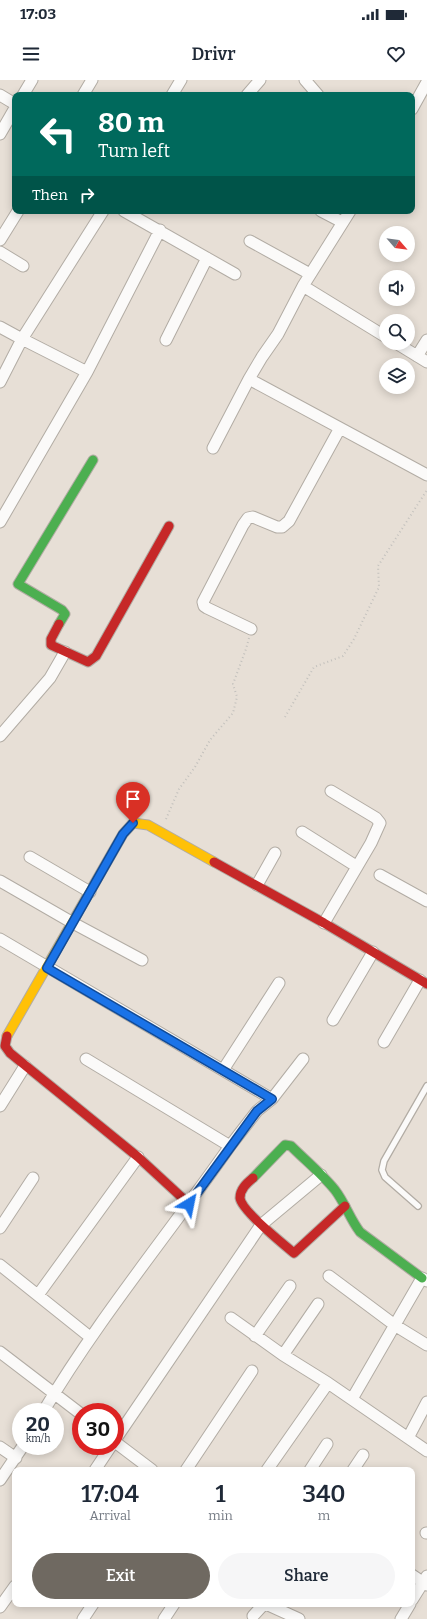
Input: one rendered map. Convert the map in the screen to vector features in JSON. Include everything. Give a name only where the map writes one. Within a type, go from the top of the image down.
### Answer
[{"type":"street","points":[[25,92],[32,80]]},
{"type":"street","points":[[85,92],[92,80]]},
{"type":"street","points":[[174,92],[181,80]]},
{"type":"street","points":[[250,92],[260,80]]},
{"type":"street","points":[[305,80],[315,92]]},
{"type":"street","points":[[415,104],[427,82]]},
{"type":"street","points":[[0,95],[12,102]]},
{"type":"street","points":[[0,134],[12,113]]},
{"type":"street","points":[[0,240],[16,214]]},
{"type":"street","points":[[0,382],[22,339],[101,214]]},
{"type":"street","points":[[130,214],[236,274]]},
{"type":"street","points":[[327,214],[342,222]]},
{"type":"street","points":[[213,448],[249,379],[278,334],[303,286],[348,214]]},
{"type":"street","points":[[0,522],[87,372],[160,230]]},
{"type":"street","points":[[250,241],[310,274]]},
{"type":"street","points":[[0,252],[23,266]]},
{"type":"street","points":[[166,340],[207,258]]},
{"type":"street","points":[[303,286],[379,333]]},
{"type":"street","points":[[0,327],[87,372]]},
{"type":"street","points":[[417,356],[427,340]]},
{"type":"street","points":[[407,350],[427,362]]},
{"type":"street","points":[[249,379],[427,475]]},
{"type":"street","points":[[251,629],[207,608],[204,606],[203,602],[248,518],[253,517],[282,528],[289,521],[340,428]]},
{"type":"street","points":[[93,460],[18,584],[62,610],[65,614],[51,639],[52,645],[88,662],[96,656],[169,526]]},
{"type":"street","points":[[1,733],[50,678],[66,652]]},
{"type":"street","points":[[324,922],[379,827],[379,821],[331,790]]},
{"type":"street","points":[[189,1204],[138,1157],[25,1066],[10,1053],[5,1046],[6,1037],[123,834],[133,823],[148,825],[324,922],[424,982],[384,1042]]},
{"type":"street","points":[[302,832],[356,866]]},
{"type":"street","points":[[257,885],[275,853]]},
{"type":"street","points":[[30,857],[90,892]]},
{"type":"street","points":[[380,876],[427,901]]},
{"type":"street","points":[[0,881],[73,923],[142,960]]},
{"type":"street","points":[[0,939],[272,1099]]},
{"type":"street","points":[[333,1020],[373,952]]},
{"type":"street","points":[[223,1070],[279,983]]},
{"type":"street","points":[[86,1059],[230,1146]]},
{"type":"street","points":[[48,1403],[90,1337],[189,1204],[230,1146],[257,1111],[272,1099],[303,1059]]},
{"type":"street","points":[[0,1106],[25,1066]]},
{"type":"street","points":[[345,1206],[294,1252],[261,1225],[242,1203],[240,1200],[241,1190],[285,1146],[291,1146],[335,1190],[345,1206],[352,1222],[360,1232],[425,1280],[352,1399]]},
{"type":"street","points":[[38,1295],[138,1157]]},
{"type":"street","points":[[124,1428],[261,1225],[321,1175]]},
{"type":"street","points":[[0,1228],[33,1178]]},
{"type":"street","points":[[0,1265],[90,1337]]},
{"type":"street","points":[[329,1276],[396,1326],[427,1345]]},
{"type":"street","points":[[255,1336],[290,1286]]},
{"type":"street","points":[[283,1355],[318,1304]]},
{"type":"street","points":[[231,1318],[255,1336],[352,1399],[427,1451]]},
{"type":"street","points":[[0,1352],[55,1392],[72,1406]]},
{"type":"street","points":[[188,1467],[252,1371]]},
{"type":"street","points":[[269,1467],[328,1383]]},
{"type":"street","points":[[408,1438],[427,1402]]},
{"type":"street","points":[[312,1467],[327,1444]]},
{"type":"street","points":[[0,1447],[16,1458]]},
{"type":"street","points":[[124,1448],[148,1467]]},
{"type":"street","points":[[0,1480],[18,1455]]},
{"type":"street","points":[[97,1467],[105,1455]]},
{"type":"street","points":[[355,1467],[363,1455]]},
{"type":"street","points":[[415,1576],[426,1581],[415,1596]]},
{"type":"street","points":[[0,1607],[12,1590]]},
{"type":"street","points":[[83,1619],[91,1607]]},
{"type":"street","points":[[164,1619],[172,1607]]},
{"type":"street","points":[[253,1616],[262,1607]]},
{"type":"street","points":[[272,1607],[299,1619]]},
{"type":"street","points":[[401,1619],[408,1607]]},
{"type":"lane","points":[[418,1206],[385,1177],[382,1170],[384,1161],[427,1086]]},
{"type":"path","points":[[285,716],[314,667],[343,656],[354,639],[379,587],[378,566],[427,490]]},
{"type":"path","points":[[160,832],[179,789],[195,767],[210,740],[233,713],[237,697],[233,684],[246,649],[251,629]]},
{"type":"traffic: fast","points":[[59,624],[65,614],[62,610],[18,584],[93,460]]},
{"type":"traffic: fast","points":[[253,1178],[285,1145],[291,1146],[335,1190],[360,1232],[422,1278]]},
{"type":"traffic: slow","points":[[7,1036],[123,834],[133,823],[148,825],[214,862]]},
{"type":"traffic: jam","points":[[59,624],[51,639],[51,645],[88,662],[96,656],[169,526]]},
{"type":"traffic: jam","points":[[214,862],[324,923],[427,984]]},
{"type":"traffic: jam","points":[[7,1036],[5,1046],[10,1053],[138,1157],[189,1204]]},
{"type":"traffic: jam","points":[[253,1178],[246,1184],[241,1192],[240,1198],[242,1203],[263,1227],[294,1253],[345,1206]]},
{"type":"route","points":[[133,823],[123,834],[47,968],[272,1099],[257,1111],[189,1204]]}]
